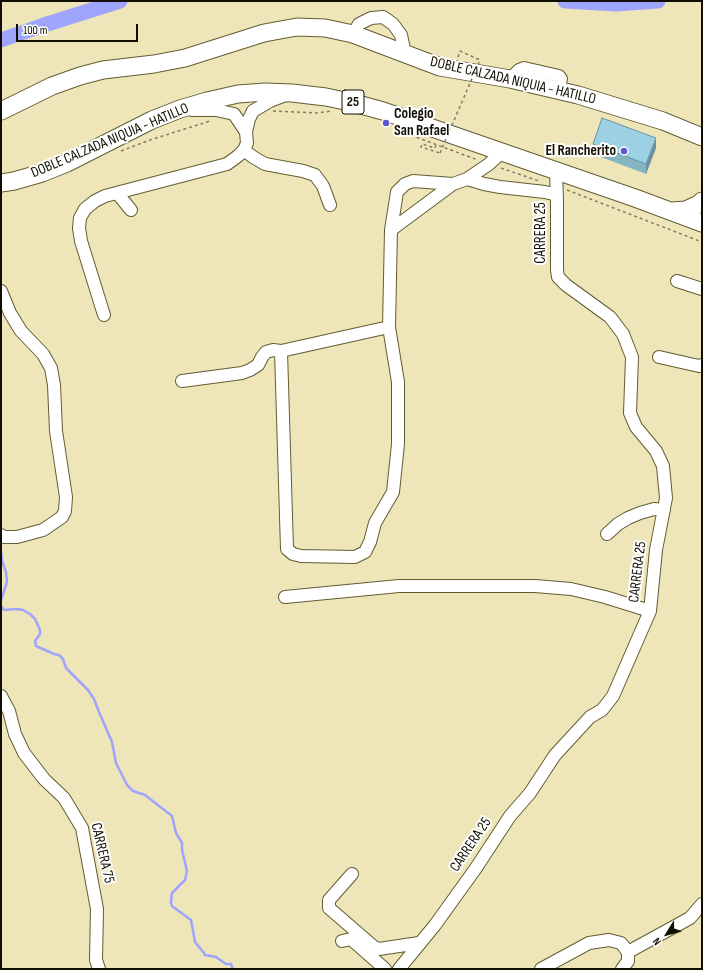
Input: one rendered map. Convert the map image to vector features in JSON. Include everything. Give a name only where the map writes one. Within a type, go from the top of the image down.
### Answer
[{"type":"highway","name":"DOBLE CALZADA NIQUIA - HATILLO","points":[[1,111],[52,86],[103,70],[154,64],[185,58],[264,33],[297,27],[326,28],[353,34],[440,67],[510,79],[621,107],[663,121],[702,137]]},
{"type":"highway","name":"DOBLE CALZADA NIQUIA - HATILLO","points":[[1,183],[42,174],[152,120],[180,109],[238,94],[265,92],[292,93],[326,97],[354,103],[390,114],[502,152],[556,184],[670,211],[702,223]]},
{"type":"highway","points":[[670,211],[686,210],[702,201]]},
{"type":"street","points":[[353,34],[360,24],[371,18],[383,17],[393,24],[401,35],[405,54]]},
{"type":"street","points":[[104,315],[81,241],[79,228],[80,218],[85,209],[95,201],[117,193],[227,164],[244,150],[247,143],[246,132],[249,119],[253,111],[270,101],[292,93]]},
{"type":"street","points":[[180,109],[216,110],[234,114],[246,132]]},
{"type":"street","points":[[244,150],[252,157],[265,164],[303,170],[315,175],[323,186],[330,204]]},
{"type":"street","points":[[391,230],[453,184],[467,178],[489,164],[502,152]]},
{"type":"street","points":[[467,178],[484,184],[500,187],[545,192],[556,184]]},
{"type":"street","points":[[281,350],[287,549],[293,554],[301,556],[355,557],[365,552],[370,542],[375,523],[393,492],[398,444],[398,382],[389,327],[391,230],[397,192],[405,184],[413,181],[453,184]]},
{"type":"street","name":"CARRERA 25","points":[[399,969],[435,925],[476,868],[510,816],[530,793],[555,755],[590,717],[602,710],[613,696],[650,611],[656,550],[666,498],[663,466],[656,451],[636,427],[630,413],[632,357],[624,334],[610,317],[558,278],[556,184]]},
{"type":"street","points":[[117,193],[131,210]]},
{"type":"street","points":[[677,281],[702,289]]},
{"type":"street","points":[[1,292],[10,313],[21,331],[43,354],[51,368],[54,385],[56,431],[66,498],[65,511],[62,517],[42,530],[17,538],[4,537],[1,535]]},
{"type":"street","points":[[182,381],[242,373],[258,365],[266,352],[389,327]]},
{"type":"street","points":[[659,357],[699,366],[702,365]]},
{"type":"street","points":[[607,534],[618,524],[628,518],[654,509],[664,510]]},
{"type":"street","points":[[285,597],[399,586],[535,586],[571,589],[605,597],[650,611]]},
{"type":"street","name":"CARRERA 75","points":[[1,696],[9,711],[15,734],[24,752],[44,779],[64,798],[82,828],[97,909],[96,960],[99,969]]},
{"type":"street","points":[[352,874],[329,900],[329,908],[374,947],[379,948],[419,943]]},
{"type":"street","points":[[628,952],[690,918],[702,904]]},
{"type":"street","points":[[342,941],[351,939],[385,969]]},
{"type":"street","points":[[541,969],[589,943],[609,940],[621,943],[628,952],[628,961],[622,969]]},
{"type":"path","points":[[436,145],[435,148],[422,144],[421,146],[440,153],[480,60],[460,51],[457,56],[463,59]]},
{"type":"path","name":"25","points":[[253,111],[318,113],[333,111]]},
{"type":"path","points":[[121,151],[216,119]]},
{"type":"path","points":[[389,127],[489,164],[556,184],[702,242]]},
{"type":"building","name":"El Rancherito","points":[[602,118],[656,138],[646,164],[593,144]]},
{"type":"waterway","points":[[1,40],[120,1]]},
{"type":"waterway","points":[[565,1],[616,4],[658,1]]},
{"type":"waterway","points":[[1,550],[7,582],[1,600]]},
{"type":"waterway","points":[[1,606],[4,610],[23,610],[35,619],[40,630],[40,634],[35,641],[36,646],[59,655],[63,659],[66,668],[88,690],[94,699],[112,742],[116,763],[127,785],[133,791],[145,795],[172,816],[176,833],[182,843],[182,850],[187,871],[185,880],[172,893],[172,906],[191,920],[195,942],[205,955],[216,957],[226,964],[231,964],[233,969]]},
{"type":"place","name":"Colegio San Rafael","points":[[386,123]]},
{"type":"place","name":"El Rancherito","points":[[624,151]]}]
